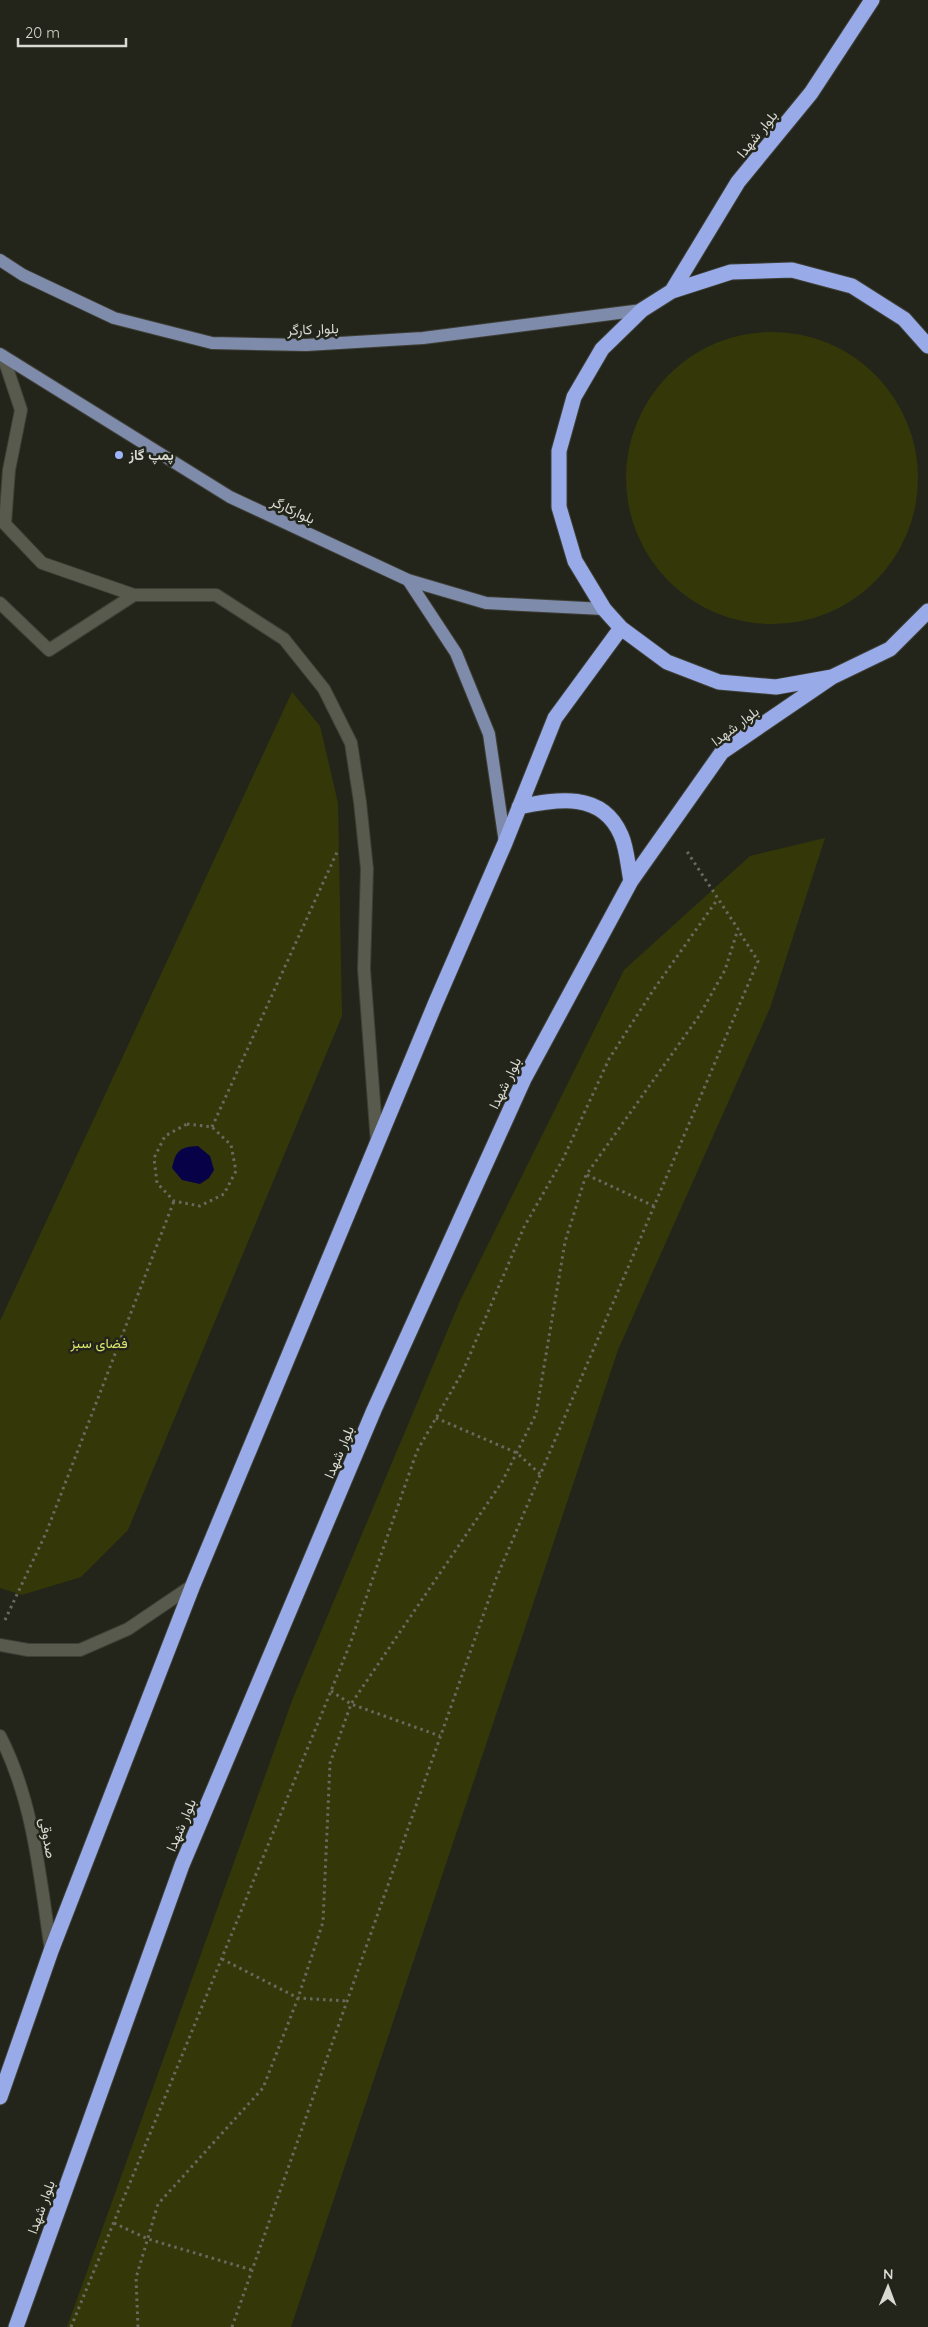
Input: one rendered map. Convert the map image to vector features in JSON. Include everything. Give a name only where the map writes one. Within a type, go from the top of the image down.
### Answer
[{"type":"highway","name":"بلوار شهدا","points":[[672,292],[738,182],[811,93],[872,0]]},
{"type":"highway","points":[[928,346],[904,319],[852,286],[792,270],[731,272],[672,292],[642,310],[602,349],[574,397],[559,452],[559,507],[575,561],[604,609],[621,628],[667,662],[720,682],[776,687],[832,678],[890,649],[928,611]]},
{"type":"highway","points":[[0,2096],[51,1950],[193,1585],[505,843],[554,718],[621,628]]},
{"type":"highway","name":"بلوار شهدا","points":[[16,2327],[182,1865],[370,1419],[524,1079],[631,881],[722,752],[832,678]]},
{"type":"highway","points":[[519,807],[556,799],[581,801],[607,814],[622,835],[631,881]]},
{"type":"main road","name":"بلوار کارگر","points":[[0,260],[23,275],[114,318],[212,343],[306,345],[423,338],[642,310]]},
{"type":"main road","name":"بلوارکارگر","points":[[1,355],[230,497],[408,580],[486,603],[604,609]]},
{"type":"main road","points":[[408,580],[456,653],[489,734],[505,843]]},
{"type":"street","points":[[1,355],[21,410],[9,470],[5,524],[42,563],[134,595],[216,595],[284,639],[324,689],[351,743],[367,869],[364,969],[378,1143]]},
{"type":"street","points":[[0,483],[9,470]]},
{"type":"street","points":[[0,603],[49,650],[134,595]]},
{"type":"street","points":[[0,1645],[28,1650],[80,1650],[128,1629],[193,1585]]},
{"type":"street","name":"صدوقی","points":[[0,1736],[22,1788],[32,1829],[51,1950]]},
{"type":"path","points":[[232,2327],[496,1579],[758,961],[717,900],[670,824]]},
{"type":"path","points":[[212,1127],[340,847]]},
{"type":"path","points":[[71,2327],[350,1644],[417,1450],[463,1371],[524,1227],[563,1159],[609,1059],[652,992],[717,900]]},
{"type":"path","points":[[138,2327],[136,2278],[158,2204],[263,2088],[298,1998],[323,1922],[330,1763],[351,1704],[502,1482],[517,1453],[536,1414],[565,1242],[586,1175],[699,1016],[725,970],[738,929]]},
{"type":"path","points":[[187,1124],[212,1127],[231,1145],[236,1171],[224,1194],[200,1206],[174,1201],[157,1183],[154,1158],[165,1136],[187,1124]]},
{"type":"path","points":[[586,1175],[654,1206]]},
{"type":"path","points":[[4,1621],[46,1532],[174,1201]]},
{"type":"path","points":[[436,1418],[517,1453],[540,1474]]},
{"type":"path","points":[[331,1690],[351,1704],[440,1736]]},
{"type":"path","points":[[222,1959],[298,1998],[347,2000]]},
{"type":"path","points":[[114,2223],[148,2239],[252,2270]]},
{"type":"green space","points":[[772,332],[800,335],[828,343],[853,357],[875,375],[893,397],[907,422],[915,450],[918,478],[915,506],[907,534],[893,559],[875,581],[853,599],[828,613],[800,621],[772,624],[744,621],[716,613],[691,599],[669,581],[651,559],[637,534],[629,506],[626,478],[629,450],[637,422],[651,397],[669,375],[691,357],[716,343],[744,335]]},
{"type":"green space","name":"فضای سبز","points":[[292,692],[320,726],[338,803],[342,1016],[128,1530],[81,1577],[22,1595],[0,1588],[0,1321]]},
{"type":"green space","points":[[825,838],[770,1008],[618,1350],[291,2327],[67,2327],[293,1698],[460,1301],[624,970],[750,856]]},
{"type":"shaded area","points":[[198,1146],[210,1156],[214,1170],[209,1178],[200,1184],[182,1180],[172,1168],[177,1153],[187,1147]]},
{"type":"place","name":"پمپ گاز","points":[[119,455]]}]
